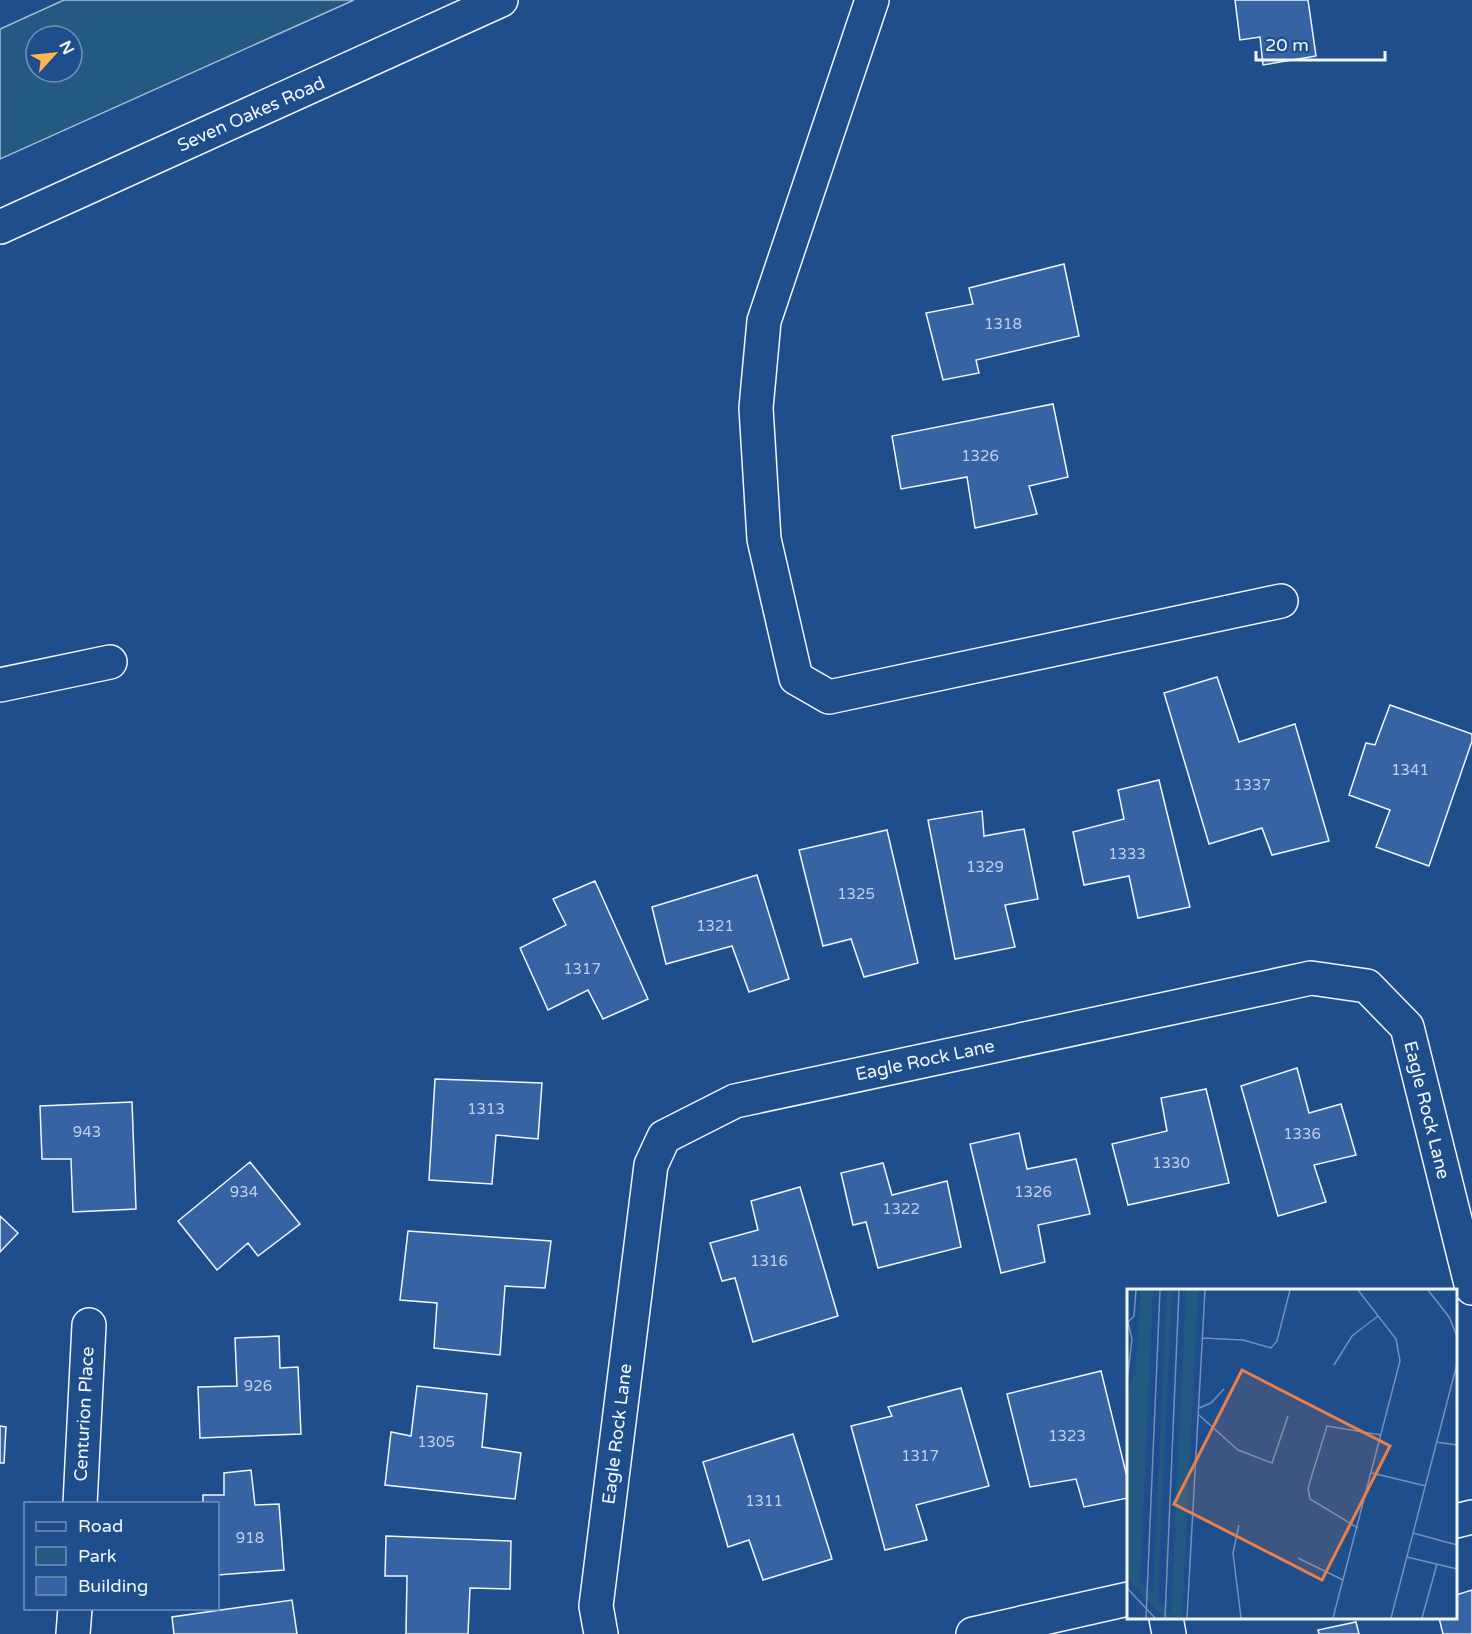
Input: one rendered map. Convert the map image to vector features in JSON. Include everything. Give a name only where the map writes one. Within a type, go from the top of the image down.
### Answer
[{"type":"street","name":"Seven Oakes Road","points":[[0,227],[501,0]]},
{"type":"street","points":[[872,0],[764,321],[756,408],[764,539],[795,678],[829,697],[1281,600]]},
{"type":"street","points":[[0,685],[110,662]]},
{"type":"street","name":"Eagle Rock Lane","points":[[601,1634],[596,1606],[651,1165],[664,1137],[735,1101],[1311,978],[1367,986],[1407,1027],[1472,1288]]},
{"type":"street","name":"Centurion Place","points":[[80,1502],[89,1325]]},
{"type":"street","points":[[1457,1521],[1472,1517]]},
{"type":"street","points":[[973,1634],[1127,1599]]},
{"type":"street","points":[[73,1634],[75,1610]]},
{"type":"street","points":[[1166,1619],[1169,1634]]},
{"type":"green space","points":[[64,0],[354,0],[0,159],[0,29]]},
{"type":"building","points":[[1235,0],[1308,0],[1316,56],[1263,65],[1260,37],[1240,40]]},
{"type":"building","points":[[1064,264],[1079,336],[976,360],[979,373],[943,380],[926,313],[973,304],[969,288]]},
{"type":"building","points":[[1053,404],[1068,477],[1029,486],[1037,514],[975,528],[967,477],[901,489],[892,436]]},
{"type":"building","points":[[1217,677],[1239,742],[1295,724],[1329,841],[1272,855],[1262,828],[1209,844],[1164,693]]},
{"type":"building","points":[[1390,705],[1472,734],[1472,741],[1429,866],[1376,847],[1390,810],[1349,795],[1366,743],[1375,745]]},
{"type":"building","points":[[1159,780],[1190,907],[1138,918],[1129,876],[1084,885],[1073,832],[1124,819],[1118,790]]},
{"type":"building","points":[[982,811],[984,836],[1024,829],[1038,899],[1005,905],[1015,947],[955,959],[928,820]]},
{"type":"building","points":[[887,830],[918,963],[864,977],[851,939],[823,946],[799,850]]},
{"type":"building","points":[[757,875],[789,979],[749,992],[732,946],[666,964],[652,907]]},
{"type":"building","points":[[595,881],[648,999],[603,1019],[588,990],[548,1010],[520,948],[566,925],[553,899]]},
{"type":"building","points":[[1297,1068],[1309,1113],[1341,1104],[1356,1155],[1314,1165],[1326,1202],[1278,1216],[1241,1086]]},
{"type":"building","points":[[435,1079],[542,1083],[538,1139],[496,1135],[492,1184],[429,1180]]},
{"type":"building","points":[[1206,1089],[1229,1183],[1128,1205],[1112,1144],[1167,1131],[1161,1098]]},
{"type":"building","points":[[132,1102],[136,1209],[73,1212],[71,1159],[42,1159],[40,1106]]},
{"type":"building","points":[[1019,1133],[1027,1169],[1076,1159],[1090,1214],[1038,1225],[1045,1262],[1001,1273],[970,1144]]},
{"type":"building","points":[[250,1162],[300,1224],[258,1256],[248,1243],[217,1270],[178,1221]]},
{"type":"building","points":[[883,1163],[892,1195],[947,1181],[961,1247],[878,1268],[866,1222],[853,1225],[841,1173]]},
{"type":"building","points":[[800,1187],[838,1316],[753,1342],[735,1278],[722,1281],[710,1243],[758,1230],[751,1201]]},
{"type":"building","points":[[0,1216],[18,1233],[0,1252]]},
{"type":"building","points":[[408,1231],[551,1241],[545,1288],[505,1286],[500,1355],[434,1348],[437,1303],[400,1300]]},
{"type":"building","points":[[279,1336],[280,1368],[298,1367],[301,1434],[200,1438],[198,1387],[237,1386],[235,1338]]},
{"type":"building","points":[[1101,1371],[1127,1477],[1127,1498],[1084,1507],[1076,1479],[1030,1487],[1007,1394]]},
{"type":"building","points":[[417,1386],[487,1394],[482,1447],[521,1453],[515,1499],[385,1485],[391,1432],[411,1436]]},
{"type":"building","points":[[961,1388],[989,1486],[916,1505],[927,1540],[885,1550],[851,1426],[892,1416],[888,1407]]},
{"type":"building","points":[[0,1426],[6,1427],[4,1463],[0,1463]]},
{"type":"building","points":[[793,1434],[832,1559],[763,1580],[749,1540],[728,1547],[703,1462]]},
{"type":"building","points":[[251,1470],[255,1505],[279,1504],[284,1570],[219,1575],[219,1502],[203,1502],[203,1495],[224,1495],[224,1473]]},
{"type":"building","points":[[386,1536],[511,1541],[510,1589],[470,1588],[468,1634],[406,1634],[407,1576],[385,1576]]},
{"type":"building","points":[[1472,1590],[1472,1634],[1443,1634],[1439,1619],[1457,1619],[1457,1595]]},
{"type":"building","points":[[292,1600],[297,1634],[174,1634],[172,1617]]},
{"type":"building","points":[[1356,1622],[1359,1634],[1319,1634],[1318,1630]]}]
